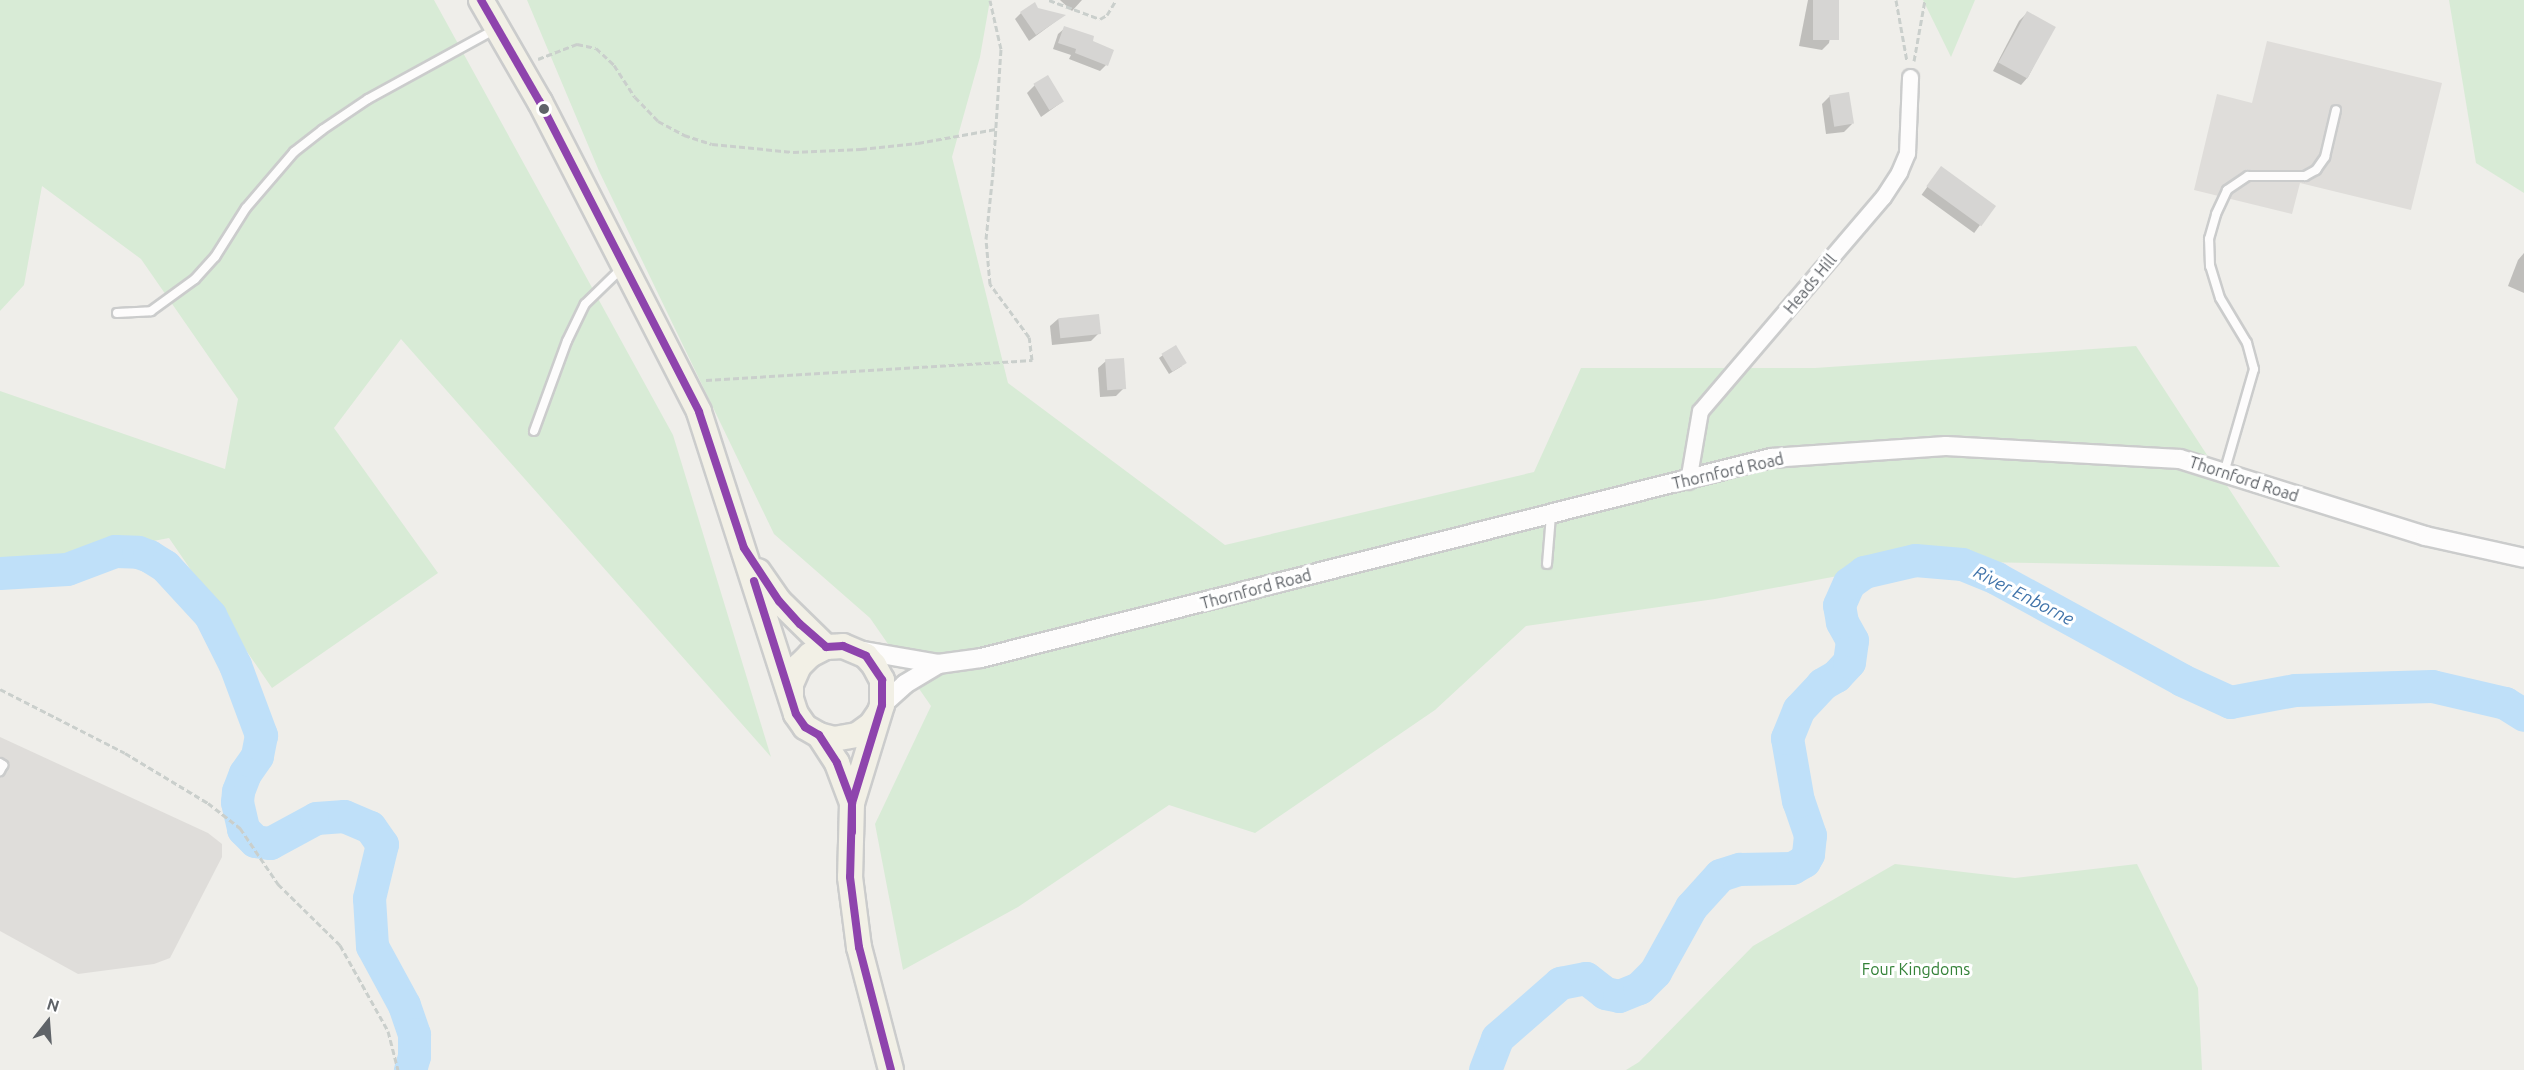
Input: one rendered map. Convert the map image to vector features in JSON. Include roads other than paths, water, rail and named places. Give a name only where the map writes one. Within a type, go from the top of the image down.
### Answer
[{"type":"highway","points":[[482,0],[519,65],[699,412],[796,714],[805,727],[819,735],[834,739],[857,735],[871,725],[881,709]]},
{"type":"highway","points":[[744,548],[779,601],[826,647]]},
{"type":"highway","points":[[791,700],[791,684],[799,666],[810,655],[826,647],[851,648],[866,656],[882,680],[881,709],[852,803],[850,877],[859,947],[891,1070]]},
{"type":"highway","points":[[819,735],[837,763],[852,803]]},
{"type":"street","name":"Heads Hill","points":[[1688,481],[1700,411],[1868,214],[1899,172],[1907,153],[1910,77]]},
{"type":"street","name":"Thornford Road","points":[[851,648],[938,664],[1011,651],[1551,513],[1688,481],[1771,458],[1946,446],[2180,459],[2425,536],[2524,558]]},
{"type":"street","name":"Thornford Road","points":[[881,709],[905,684],[938,664]]},
{"type":"lane","points":[[117,313],[151,311],[195,279],[215,257],[246,208],[294,152],[322,130],[368,99],[498,28]]},
{"type":"lane","points":[[2224,472],[2254,369],[2247,343],[2220,298],[2210,266],[2209,239],[2216,214],[2227,190],[2248,176],[2306,176],[2316,170],[2325,157],[2336,111]]},
{"type":"lane","points":[[534,431],[567,341],[585,304],[624,266]]},
{"type":"lane","points":[[1547,564],[1551,513]]},
{"type":"lane","points":[[0,763],[3,765],[0,771]]},
{"type":"waterway","name":"River Enborne","points":[[0,573],[67,569],[115,551],[138,552],[165,566],[210,615],[235,665],[261,735],[257,756],[245,773],[238,791],[237,802],[243,829],[255,841],[270,843],[316,818],[344,816],[370,827],[382,844],[369,898],[372,946],[404,1005],[414,1034],[414,1056],[410,1070]]},
{"type":"waterway","name":"River Enborne","points":[[1485,1070],[1497,1038],[1560,983],[1586,978],[1605,993],[1619,996],[1639,988],[1655,972],[1691,907],[1720,875],[1739,869],[1792,868],[1804,861],[1808,854],[1810,835],[1798,801],[1787,738],[1799,709],[1822,684],[1836,676],[1849,662],[1852,640],[1842,622],[1839,605],[1849,583],[1864,572],[1915,560],[1962,564],[1996,578],[2182,680],[2230,702],[2295,690],[2432,686],[2505,703],[2524,715]]},
{"type":"park label","name":"Four Kingdoms","points":[[1916,969]]}]
